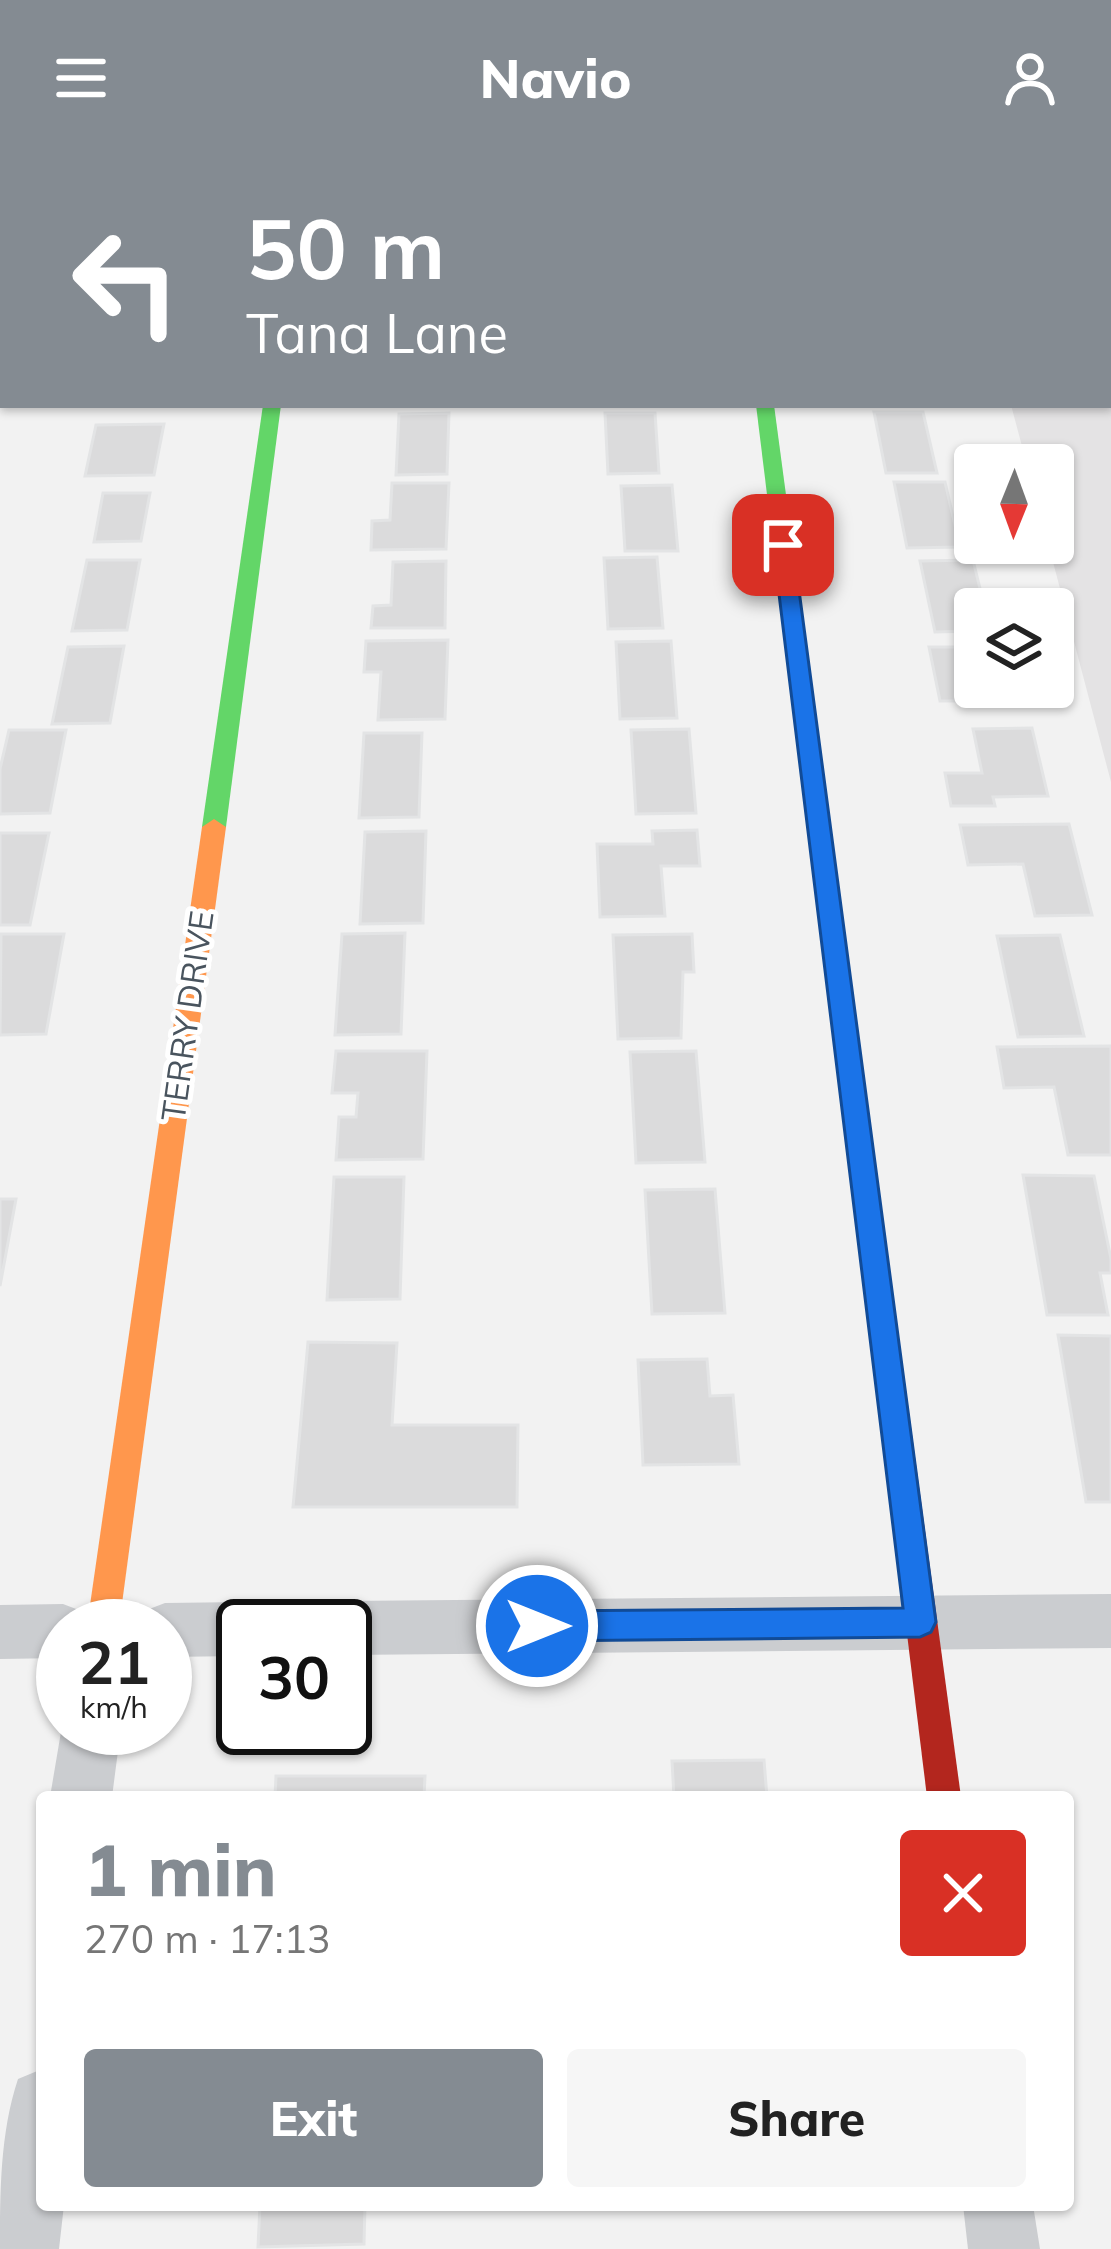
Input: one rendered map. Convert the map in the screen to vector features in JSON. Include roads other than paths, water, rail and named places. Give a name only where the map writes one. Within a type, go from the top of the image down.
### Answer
[{"type":"street","name":"TERRY DRIVE","points":[[107,1599],[272,408]]},
{"type":"street","points":[[765,408],[943,1791]]},
{"type":"street","points":[[372,1628],[1111,1621]]},
{"type":"street","points":[[0,1632],[36,1631]]},
{"type":"street","points":[[82,1791],[86,1755]]},
{"type":"street","points":[[23,2249],[36,2149]]},
{"type":"street","points":[[999,2211],[1004,2249]]}]
